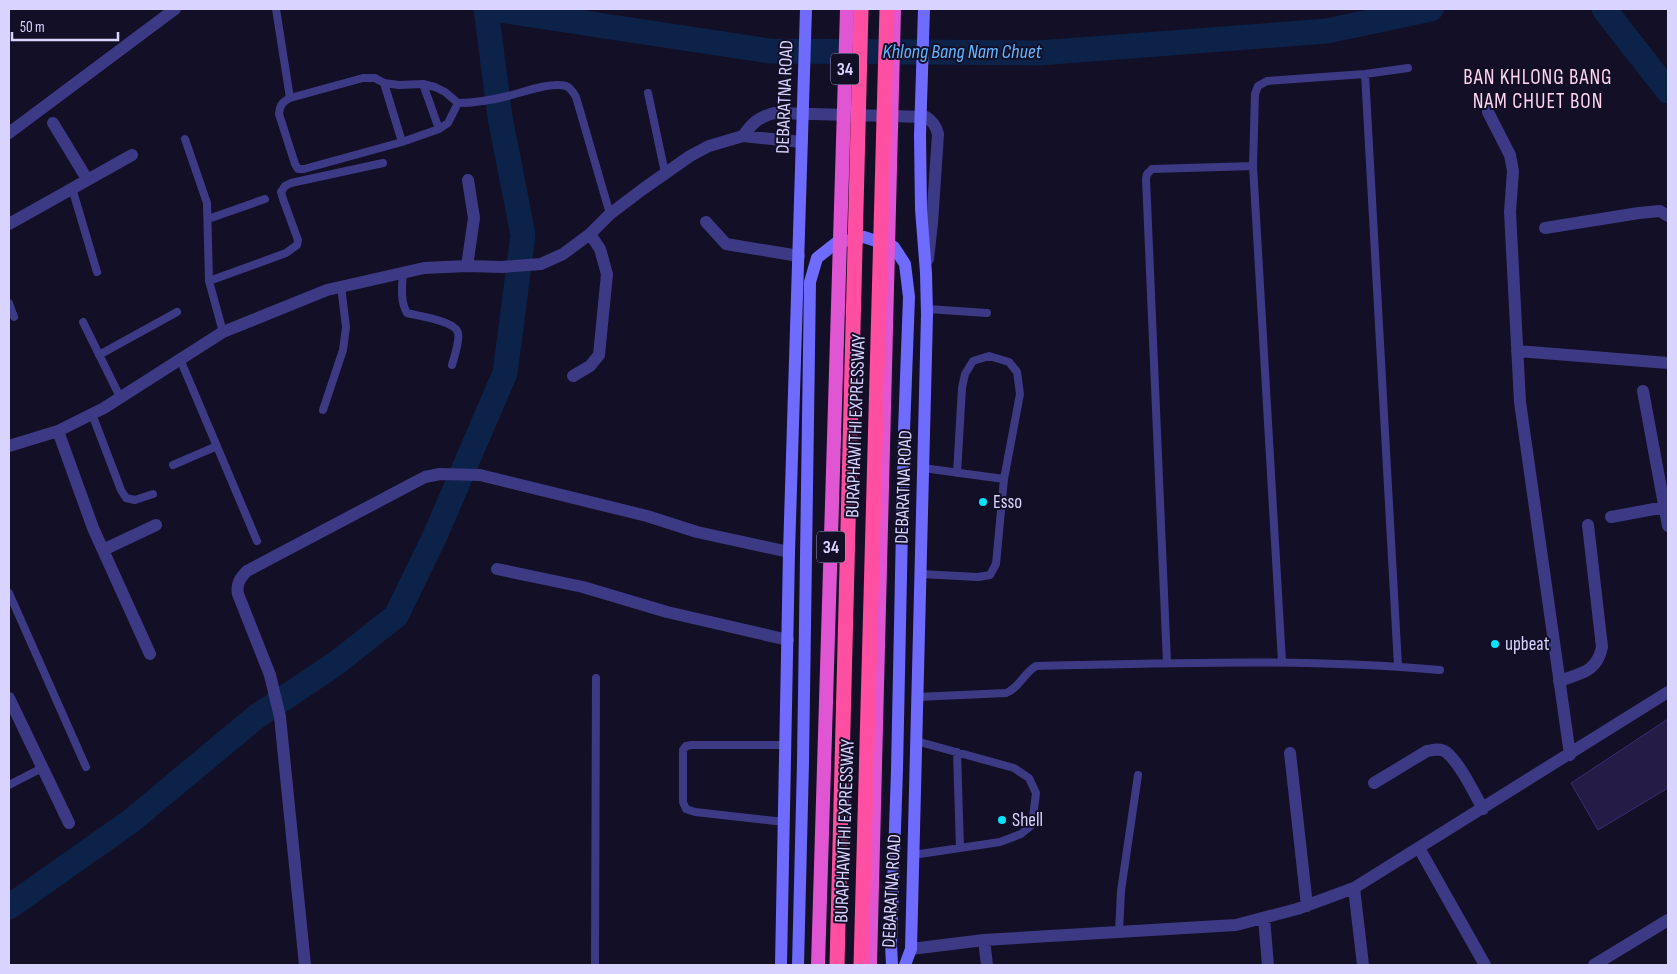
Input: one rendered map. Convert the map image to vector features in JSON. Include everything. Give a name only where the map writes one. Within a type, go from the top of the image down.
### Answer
[{"type":"highway","name":"34","points":[[818,965],[847,9]]},
{"type":"highway","name":"BURAPHAWITHI EXPRESSWAY","points":[[837,965],[861,9]]},
{"type":"highway","name":"BURAPHAWITHI EXPRESSWAY","points":[[862,965],[887,9]]},
{"type":"highway","name":"DEBARATNA ROAD","points":[[870,965],[894,9]]},
{"type":"main road","name":"DEBARATNA ROAD","points":[[781,965],[789,552],[806,9]]},
{"type":"main road","name":"DEBARATNA ROAD","points":[[905,965],[911,949],[927,309],[921,209],[920,135],[924,9]]},
{"type":"main road","points":[[798,965],[810,282],[817,258],[836,243],[864,237],[894,247],[905,264],[909,297],[904,431],[892,965]]},
{"type":"street","points":[[9,133],[175,9]]},
{"type":"street","points":[[1488,112],[1510,155],[1513,171],[1510,212],[1520,402],[1570,755]]},
{"type":"street","points":[[743,136],[752,122],[774,113],[926,117],[932,120],[938,134],[932,224],[926,273]]},
{"type":"street","points":[[53,123],[88,179]]},
{"type":"street","points":[[9,446],[58,430],[92,414],[120,399],[223,332],[341,286],[424,268],[502,267],[541,264],[563,254],[590,234],[610,214],[665,173],[690,156],[710,146],[743,136],[802,138]]},
{"type":"street","points":[[9,224],[132,155]]},
{"type":"street","points":[[467,266],[474,218],[468,180]]},
{"type":"street","points":[[1546,228],[1639,213],[1660,211],[1668,216]]},
{"type":"street","points":[[706,222],[726,244],[798,256]]},
{"type":"street","points":[[572,376],[590,366],[599,355],[607,274],[603,258],[590,234]]},
{"type":"street","points":[[1517,351],[1668,363]]},
{"type":"street","points":[[1643,390],[1668,526]]},
{"type":"street","points":[[58,430],[93,528],[150,654]]},
{"type":"street","points":[[305,965],[280,717],[270,675],[238,594],[237,587],[240,578],[247,571],[425,477],[440,474],[480,475],[647,516],[697,532],[789,552]]},
{"type":"street","points":[[1611,517],[1666,507]]},
{"type":"street","points":[[103,550],[156,525]]},
{"type":"street","points":[[1559,681],[1591,668],[1600,658],[1602,647],[1588,525]]},
{"type":"street","points":[[497,569],[583,587],[667,612],[788,640]]},
{"type":"street","points":[[911,949],[984,940],[1236,925],[1306,906],[1354,888],[1570,755],[1668,692]]},
{"type":"street","points":[[9,698],[69,823]]},
{"type":"street","points":[[1374,783],[1427,751],[1437,749],[1445,751],[1461,771],[1483,809]]},
{"type":"street","points":[[1290,753],[1306,906]]},
{"type":"street","points":[[1419,848],[1485,965]]},
{"type":"street","points":[[1354,888],[1362,965]]},
{"type":"street","points":[[1264,918],[1268,965]]},
{"type":"street","points":[[1594,965],[1668,920]]},
{"type":"street","points":[[984,940],[988,965]]},
{"type":"lane","points":[[276,9],[290,98]]},
{"type":"lane","points":[[1282,662],[1253,166],[1254,94],[1258,86],[1266,81],[1365,74],[1408,68]]},
{"type":"lane","points":[[1365,74],[1398,666]]},
{"type":"lane","points":[[458,103],[448,124],[439,129],[402,142],[304,169],[298,169],[295,164],[279,114],[281,103],[290,98],[363,78],[375,78],[384,83],[399,85],[423,84],[440,89],[458,103],[470,103],[505,97],[546,86],[564,85],[571,88],[576,97],[610,214]]},
{"type":"lane","points":[[384,83],[402,142]]},
{"type":"lane","points":[[423,84],[439,129]]},
{"type":"lane","points":[[648,94],[665,173]]},
{"type":"lane","points":[[185,139],[207,203],[208,281],[223,332]]},
{"type":"lane","points":[[208,281],[286,253],[297,245],[298,240],[282,199],[282,192],[285,186],[291,183],[383,163]]},
{"type":"lane","points":[[1167,663],[1146,179],[1147,174],[1152,169],[1253,166]]},
{"type":"lane","points":[[72,188],[97,272]]},
{"type":"lane","points":[[208,219],[266,199]]},
{"type":"lane","points":[[402,272],[404,307],[407,313],[446,322],[455,327],[459,334],[452,365]]},
{"type":"lane","points":[[323,410],[344,342],[346,327],[341,286]]},
{"type":"lane","points":[[9,303],[14,317]]},
{"type":"lane","points":[[927,309],[987,313]]},
{"type":"lane","points":[[99,355],[177,312]]},
{"type":"lane","points":[[83,322],[120,399]]},
{"type":"lane","points":[[920,574],[978,577],[990,575],[996,564],[1004,479],[1020,394],[1016,372],[1009,362],[989,356],[973,361],[965,374],[962,388],[957,473]]},
{"type":"lane","points":[[180,359],[257,540]]},
{"type":"lane","points":[[92,414],[126,498],[134,500],[153,494]]},
{"type":"lane","points":[[173,465],[217,446]]},
{"type":"lane","points":[[923,468],[1004,479]]},
{"type":"lane","points":[[9,593],[86,767]]},
{"type":"lane","points":[[917,697],[1006,693],[1013,690],[1027,672],[1036,666],[1282,662],[1398,666],[1440,670]]},
{"type":"lane","points":[[595,965],[596,678]]},
{"type":"lane","points":[[913,855],[1000,842],[1021,834],[1032,825],[1036,792],[1029,778],[1014,768],[916,741]]},
{"type":"lane","points":[[784,822],[695,812],[686,809],[683,802],[683,750],[686,746],[692,745],[786,745]]},
{"type":"lane","points":[[957,752],[960,848]]},
{"type":"lane","points":[[9,785],[42,768]]},
{"type":"lane","points":[[1118,932],[1121,891],[1138,775]]},
{"type":"building","points":[[1668,719],[1668,788],[1598,830],[1571,783]]},
{"type":"waterway","points":[[9,907],[131,821],[256,717],[335,664],[396,616],[435,536],[505,373],[523,235],[500,117],[486,9]]},
{"type":"waterway","name":"Khlong Bang Nam Chuet","points":[[492,9],[770,51],[1039,53],[1327,31],[1431,9]]},
{"type":"waterway","points":[[1604,9],[1668,91]]},
{"type":"place","name":"Esso","points":[[983,502]]},
{"type":"place","name":"upbeat","points":[[1495,644]]},
{"type":"place","name":"Shell","points":[[1002,820]]},
{"type":"district","name":"BAN KHLONG BANG NAM CHUET BON","points":[[1538,89]]}]
